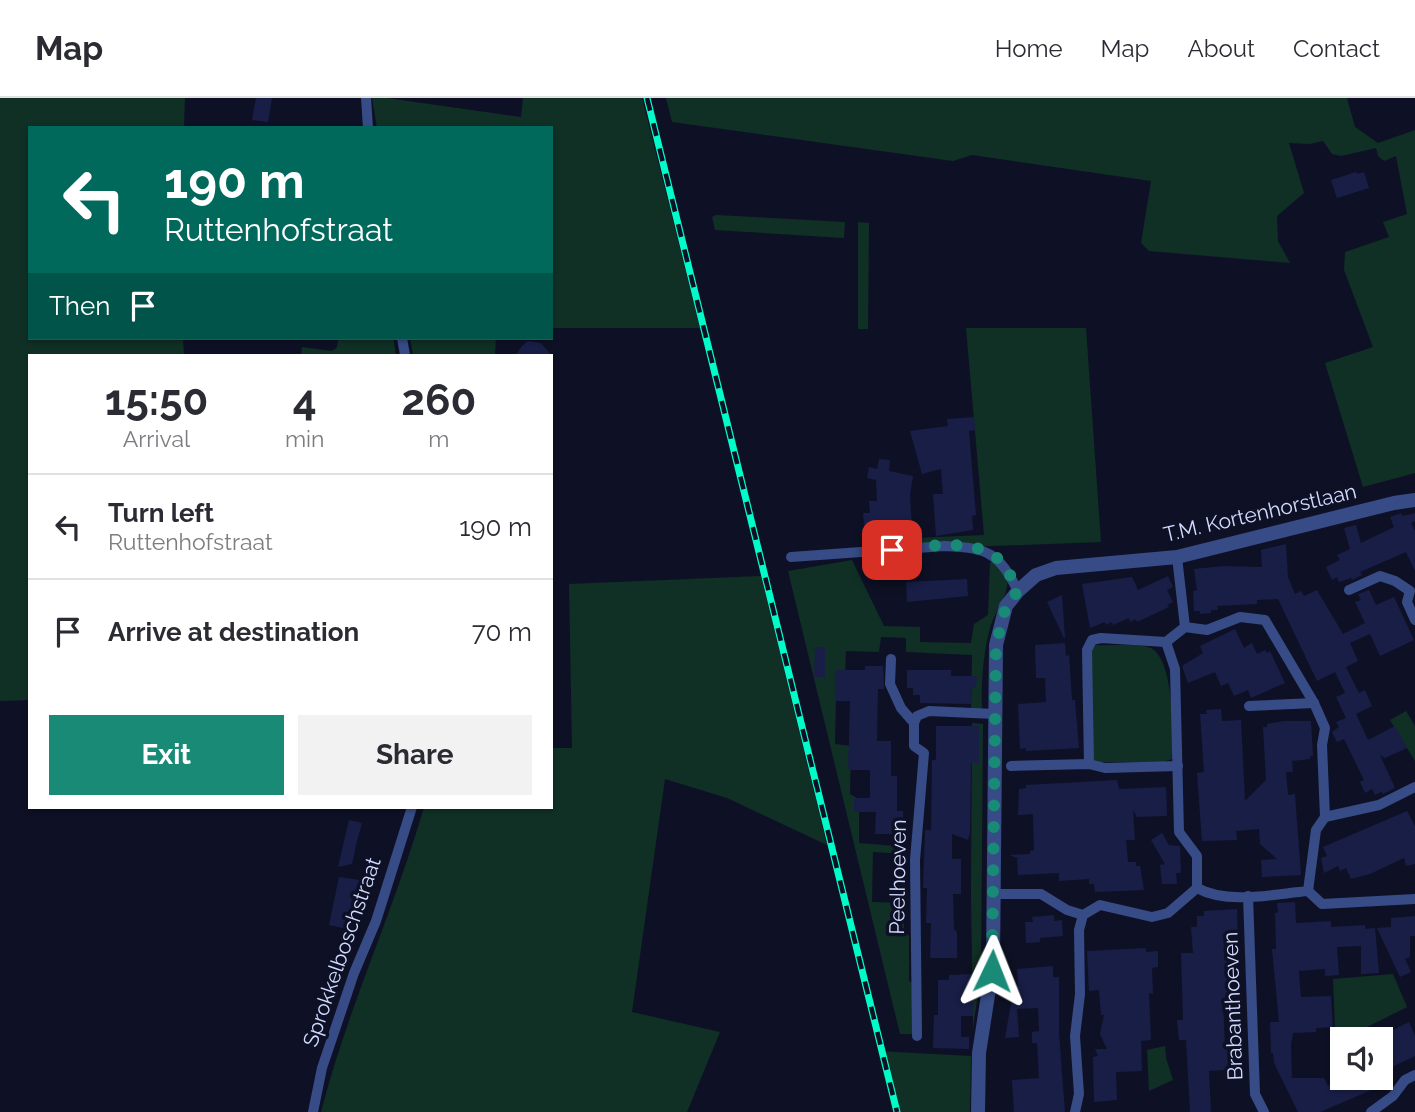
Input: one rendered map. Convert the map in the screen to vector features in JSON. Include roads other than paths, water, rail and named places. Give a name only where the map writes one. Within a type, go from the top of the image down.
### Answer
[{"type":"street","points":[[366,98],[369,126]]},
{"type":"street","name":"T.M. Kortenhorstlaan","points":[[978,1112],[979,1053],[993,963],[996,645],[1006,606],[1036,575],[1056,568],[1177,557],[1415,500]]},
{"type":"street","points":[[791,557],[945,546],[970,547],[996,557],[1006,567],[1018,591]]},
{"type":"street","points":[[1177,557],[1185,627]]},
{"type":"street","points":[[1349,590],[1380,576],[1413,589],[1407,602],[1415,620]]},
{"type":"street","points":[[1089,764],[1087,650],[1091,640],[1101,638],[1166,642],[1185,627],[1207,630],[1240,617],[1265,620],[1314,703],[1325,729],[1322,745],[1325,817],[1316,830],[1308,891]]},
{"type":"street","points":[[1075,1112],[1079,1094],[1075,1036],[1080,994],[1079,930],[1083,915],[1100,905],[1152,917],[1168,913],[1197,888],[1197,856],[1179,832],[1175,670],[1166,642]]},
{"type":"street","name":"Peelhoeven","points":[[891,659],[890,684],[901,708],[914,723],[915,746],[924,753],[915,860],[917,1036]]},
{"type":"street","points":[[1249,706],[1314,703]]},
{"type":"street","points":[[914,723],[917,716],[929,711],[995,714]]},
{"type":"street","points":[[1011,766],[1178,766]]},
{"type":"street","points":[[1325,817],[1379,805],[1415,787]]},
{"type":"street","name":"Sprokkelboschstraat","points":[[313,1112],[322,1068],[354,973],[376,921],[411,809]]},
{"type":"street","points":[[1197,888],[1210,895],[1248,896],[1308,891],[1322,904],[1415,899]]},
{"type":"street","points":[[993,894],[1041,894],[1067,910],[1083,915]]},
{"type":"street","name":"Brabanthoeven","points":[[1248,896],[1255,1094],[1265,1112]]},
{"type":"street","points":[[1371,1112],[1393,1096],[1405,1080],[1415,1075]]},
{"type":"railway","points":[[647,98],[897,1112]]}]
